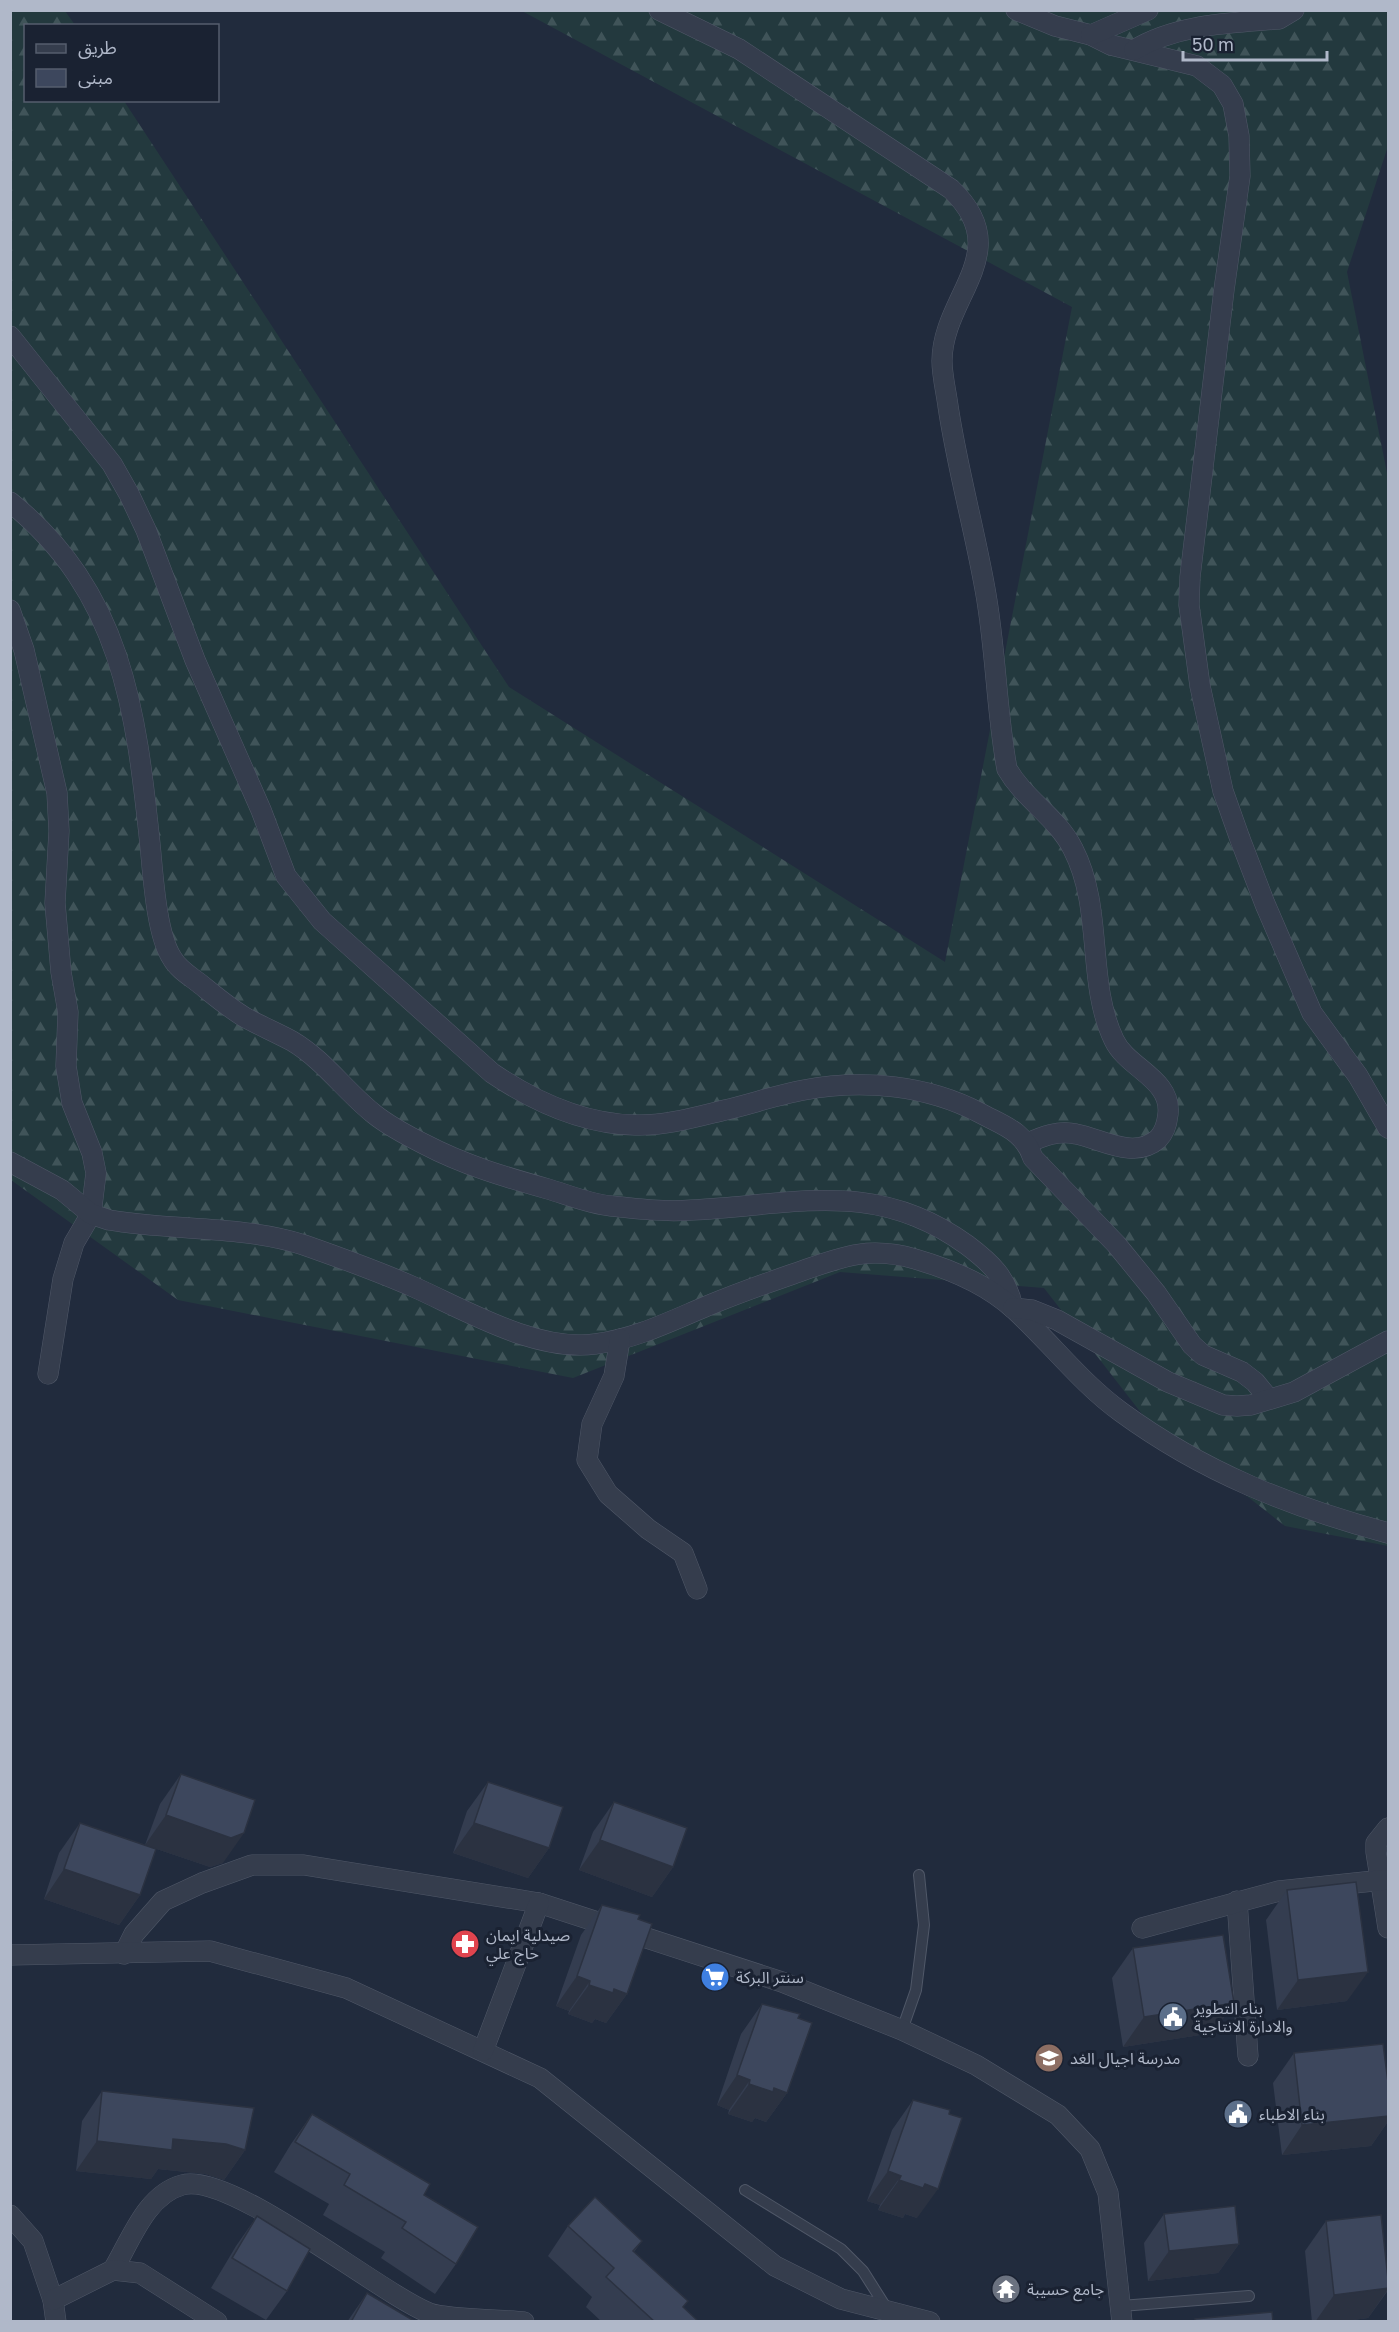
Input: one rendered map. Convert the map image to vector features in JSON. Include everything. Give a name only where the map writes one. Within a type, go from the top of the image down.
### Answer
[{"type":"street","points":[[659,10],[739,49],[951,189],[963,200],[978,234],[975,268],[949,328],[942,361],[960,474],[985,588],[1007,769],[1023,792],[1053,819],[1073,849],[1082,869],[1088,892],[1108,1025],[1114,1041],[1124,1054],[1160,1088],[1169,1109],[1167,1125],[1159,1138],[1147,1146],[1133,1148],[1113,1146],[1076,1134],[1059,1133],[1028,1143]]},
{"type":"street","points":[[1016,10],[1055,26],[1090,35],[1111,45],[1197,66],[1211,74],[1222,85],[1233,104],[1239,136],[1240,176],[1212,381],[1189,605],[1200,686],[1223,791],[1264,904],[1312,1012],[1358,1076],[1389,1128]]},
{"type":"street","points":[[1090,35],[1148,10]]},
{"type":"street","points":[[1134,50],[1154,38],[1179,31],[1279,19],[1294,10]]},
{"type":"street","points":[[10,336],[111,464],[129,494],[146,530],[195,660],[261,810],[286,876],[322,921],[492,1073],[521,1092],[553,1107],[582,1117],[636,1125],[695,1117],[802,1090],[837,1085],[918,1090],[944,1096],[1013,1130],[1028,1143],[1039,1165],[1116,1244],[1156,1293],[1192,1345],[1203,1355],[1242,1372],[1256,1382],[1269,1399]]},
{"type":"street","points":[[10,502],[35,522],[65,558],[91,597],[110,634],[121,663],[136,725],[160,918],[171,958],[180,968],[244,1017],[293,1042],[313,1056],[373,1113],[393,1128],[458,1160],[497,1176],[605,1206],[688,1210],[814,1199],[855,1201],[889,1207],[922,1217],[977,1252],[999,1272],[1010,1290],[1013,1308]]},
{"type":"street","points":[[10,610],[24,650],[57,793],[55,903],[68,1012],[66,1066],[72,1103],[94,1163],[95,1195],[92,1214],[68,1259],[48,1374]]},
{"type":"street","points":[[10,1162],[62,1190],[92,1214],[134,1224],[271,1237],[304,1245],[412,1286],[481,1318],[561,1344],[578,1345],[620,1339],[670,1323],[706,1306],[831,1259],[867,1252],[892,1254],[926,1263],[984,1287],[1013,1308],[1096,1392],[1120,1412],[1186,1454],[1254,1490],[1389,1533]]},
{"type":"street","points":[[1013,1308],[1032,1310],[1057,1320],[1168,1382],[1222,1405],[1251,1405],[1310,1385],[1389,1341]]},
{"type":"street","points":[[620,1339],[614,1376],[592,1424],[587,1460],[608,1494],[648,1529],[683,1553],[698,1589]]},
{"type":"street","points":[[1389,1828],[1376,1843],[1389,1928]]},
{"type":"street","points":[[124,1954],[134,1935],[163,1901],[202,1883],[252,1865],[304,1865],[539,1903],[782,1982],[902,2030],[976,2065],[1058,2115],[1090,2149],[1108,2193],[1122,2314]]},
{"type":"street","points":[[1142,1928],[1279,1891],[1383,1880]]},
{"type":"street","points":[[1237,1901],[1248,2056]]},
{"type":"street","points":[[483,2051],[539,1903]]},
{"type":"street","points":[[10,1955],[210,1951],[346,1988],[540,2078],[775,2266],[841,2299],[887,2309],[930,2322]]},
{"type":"street","points":[[113,2270],[149,2208],[165,2192],[184,2184],[198,2184],[243,2199],[431,2314],[524,2322]]},
{"type":"street","points":[[10,2215],[33,2241],[53,2300],[56,2322]]},
{"type":"street","points":[[53,2300],[113,2270],[140,2273],[217,2322]]},
{"type":"lane","points":[[902,2030],[916,1990],[924,1925],[919,1875]]},
{"type":"lane","points":[[745,2190],[841,2249],[862,2271],[887,2309]]},
{"type":"lane","points":[[1122,2314],[1249,2296]]},
{"type":"green space","points":[[11,11],[65,11],[74,24],[24,24],[24,102],[125,102],[509,687],[945,962],[1072,307],[522,11],[1388,11],[1388,146],[1347,272],[1388,478],[1388,1546],[1285,1526],[1142,1414],[1044,1288],[840,1272],[573,1378],[178,1300],[11,1180]]},
{"type":"building","points":[[181,1774],[255,1800],[244,1833],[231,1838],[166,1815]]},
{"type":"building","points":[[488,1782],[563,1807],[549,1848],[474,1823]]},
{"type":"building","points":[[614,1802],[687,1828],[673,1867],[600,1840]]},
{"type":"building","points":[[80,1823],[156,1849],[140,1895],[64,1869]]},
{"type":"building","points":[[1356,1882],[1368,1972],[1298,1980],[1287,1890]]},
{"type":"building","points":[[602,1905],[640,1915],[638,1919],[652,1924],[627,1994],[614,1989],[613,1993],[589,1985],[590,1981],[577,1976]]},
{"type":"building","points":[[1223,1935],[1234,2003],[1144,2017],[1133,1948]]},
{"type":"building","points":[[762,2004],[800,2014],[798,2018],[812,2023],[787,2093],[774,2088],[773,2092],[749,2084],[750,2080],[737,2075]]},
{"type":"building","points":[[1383,2044],[1389,2090],[1389,2116],[1302,2125],[1294,2053]]},
{"type":"building","points":[[102,2091],[254,2108],[245,2150],[226,2144],[173,2139],[172,2150],[97,2141]]},
{"type":"building","points":[[913,2100],[950,2110],[949,2114],[962,2118],[938,2189],[925,2184],[923,2188],[899,2180],[901,2176],[888,2171]]},
{"type":"building","points":[[312,2114],[430,2184],[424,2195],[478,2227],[456,2264],[402,2228],[406,2222],[344,2185],[350,2174],[295,2142]]},
{"type":"building","points":[[595,2197],[642,2241],[633,2251],[688,2301],[683,2307],[699,2322],[655,2322],[606,2277],[614,2268],[568,2226]]},
{"type":"building","points":[[1235,2206],[1239,2244],[1169,2251],[1164,2214]]},
{"type":"building","points":[[1381,2215],[1389,2288],[1334,2295],[1326,2221]]},
{"type":"building","points":[[257,2216],[310,2249],[287,2291],[232,2258]]},
{"type":"building","points":[[367,2293],[416,2322],[351,2322]]},
{"type":"building","points":[[1272,2312],[1273,2322],[1195,2322],[1195,2319]]},
{"type":"place","name":"صيدلية ايمان حاج علي","points":[[465,1944]]},
{"type":"place","name":"سنتر البركة","points":[[715,1977]]},
{"type":"place","name":"بناء التطوير والادارة الانتاجية","points":[[1173,2017]]},
{"type":"place","name":"مدرسة اجيال الغد","points":[[1049,2058]]},
{"type":"place","name":"بناء الاطباء","points":[[1238,2114]]},
{"type":"place","name":"جامع حسيبة","points":[[1006,2289]]}]
